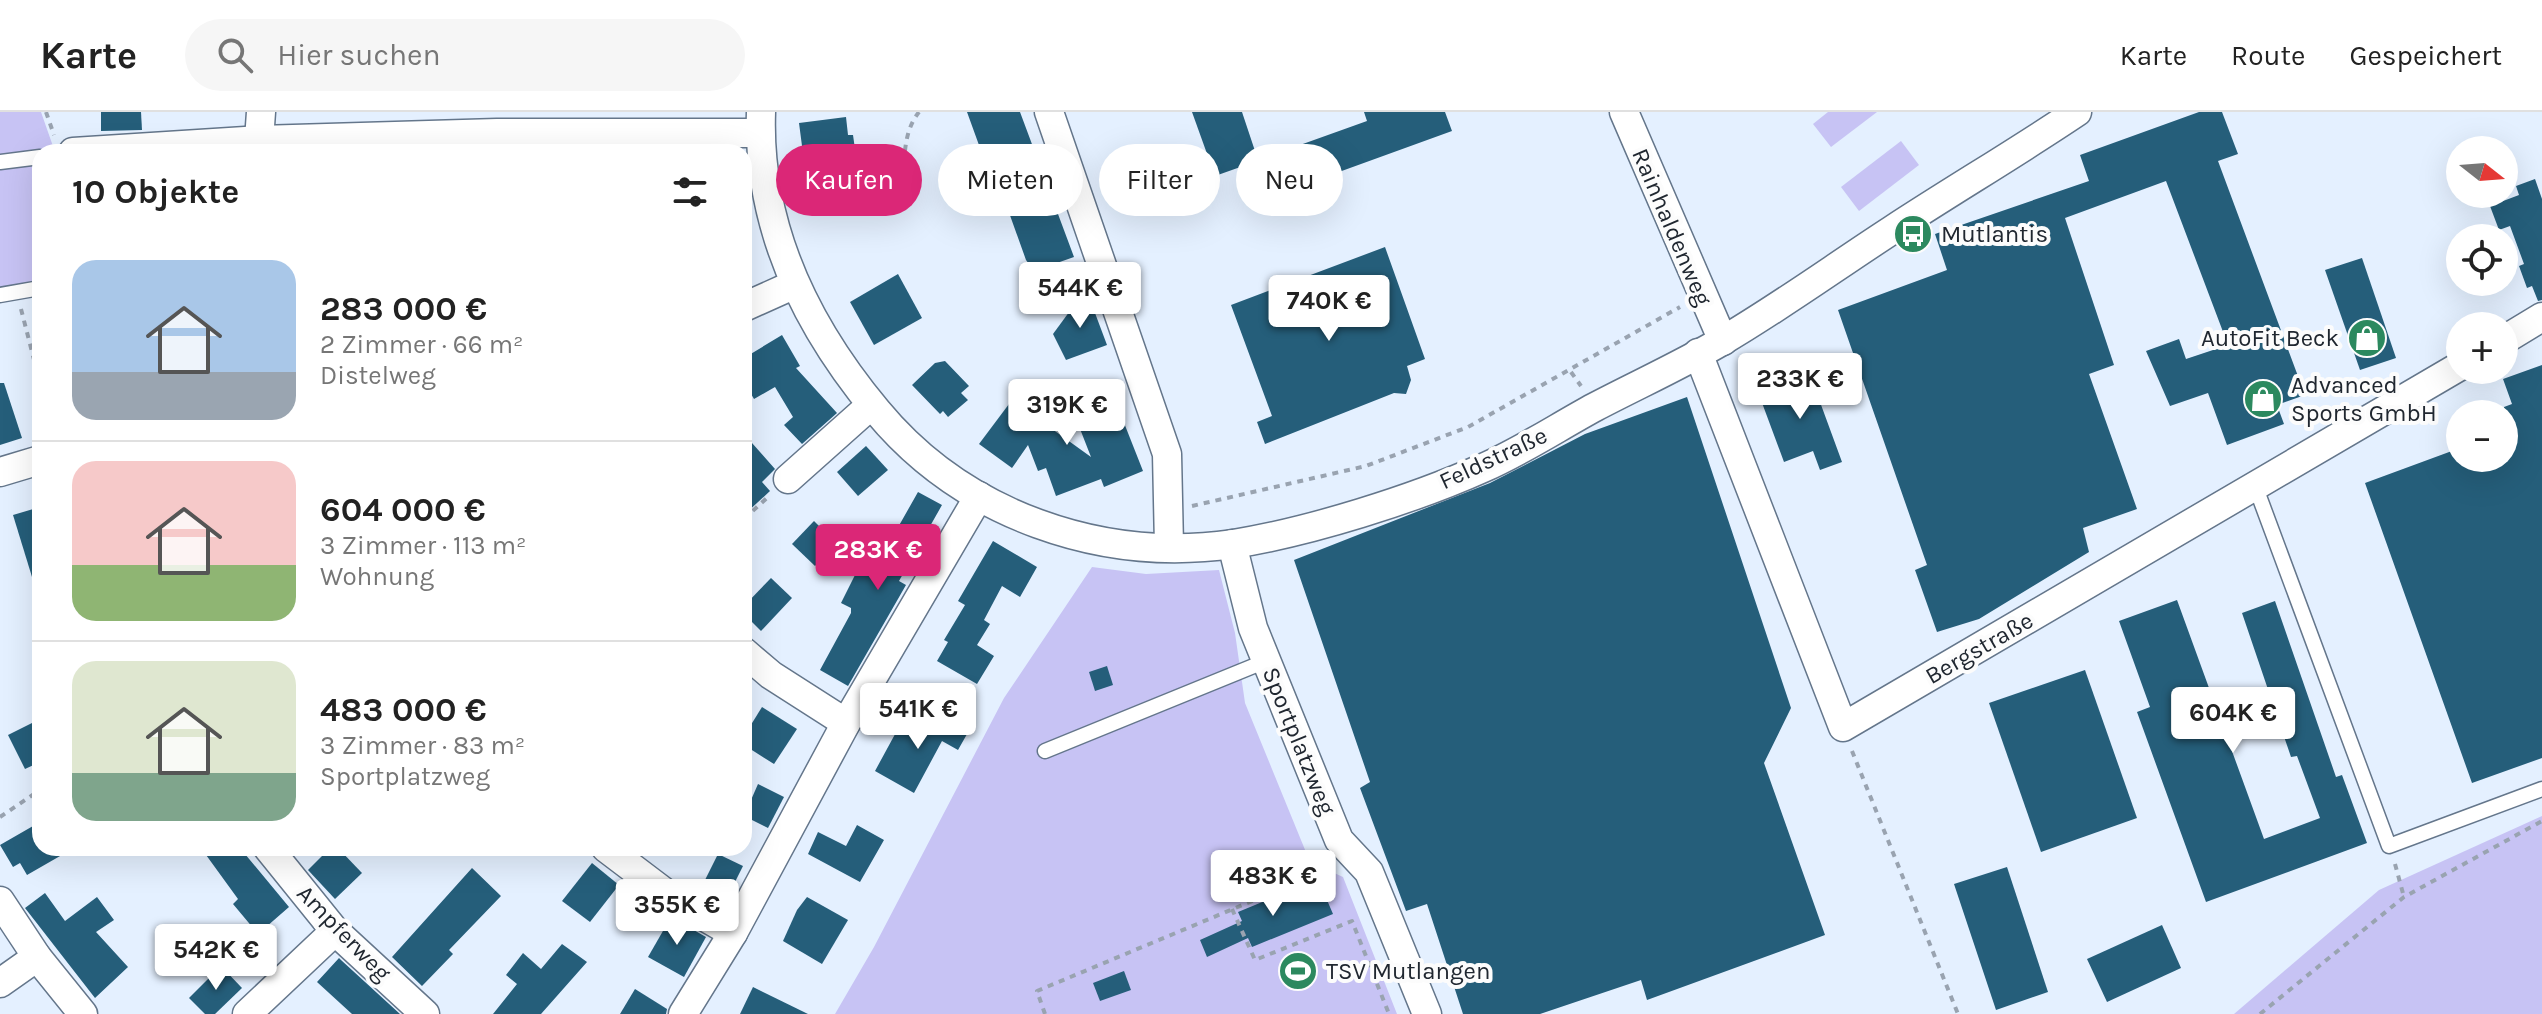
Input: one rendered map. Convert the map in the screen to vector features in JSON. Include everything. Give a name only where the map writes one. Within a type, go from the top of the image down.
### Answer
[{"type":"street","points":[[259,140],[261,112]]},
{"type":"street","points":[[1049,112],[1167,454],[1169,546]]},
{"type":"street","name":"Rainhaldenweg","points":[[1624,112],[1701,294],[1710,347]]},
{"type":"street","name":"Feldstraße","points":[[761,122],[770,210],[793,285],[831,353],[894,432],[979,496],[1033,523],[1075,538],[1122,546],[1169,546],[1232,544],[1363,512],[1484,467],[1710,347],[2077,112]]},
{"type":"street","points":[[129,144],[259,140],[497,123],[761,122]]},
{"type":"street","points":[[752,303],[793,285]]},
{"type":"street","points":[[2518,332],[2542,317]]},
{"type":"street","points":[[1710,347],[1843,727]]},
{"type":"street","name":"Bergstraße","points":[[1843,727],[2446,374]]},
{"type":"street","points":[[788,479],[871,405]]},
{"type":"street","points":[[0,472],[32,462]]},
{"type":"street","points":[[683,1014],[733,933],[846,723],[979,496]]},
{"type":"street","name":"Sportplatzweg","points":[[1232,544],[1253,628],[1339,840],[1369,872],[1427,1014]]},
{"type":"street","points":[[752,659],[771,675],[846,723]]},
{"type":"street","name":"Ampferweg","points":[[274,856],[335,931],[425,1014]]},
{"type":"street","points":[[617,856],[672,898],[733,933]]},
{"type":"street","points":[[0,901],[37,957],[83,1014]]},
{"type":"street","points":[[247,1014],[335,931]]},
{"type":"street","points":[[0,983],[37,957]]},
{"type":"lane","points":[[0,162],[32,158]]},
{"type":"lane","points":[[0,295],[32,289]]},
{"type":"lane","points":[[2256,488],[2389,846],[2542,789]]},
{"type":"lane","points":[[1045,751],[1266,661]]},
{"type":"path","points":[[46,112],[63,144]]},
{"type":"path","points":[[770,210],[894,196],[903,181],[906,135],[919,112]]},
{"type":"path","points":[[16,291],[32,352]]},
{"type":"path","points":[[1170,512],[1366,466],[1468,427],[1571,372],[1701,294]]},
{"type":"path","points":[[752,512],[788,479]]},
{"type":"path","points":[[1843,727],[1958,1014]]},
{"type":"path","points":[[0,817],[32,795]]},
{"type":"path","points":[[2260,1014],[2404,897],[2542,821]]},
{"type":"path","points":[[2389,846],[2404,897]]},
{"type":"path","points":[[1045,1014],[1037,991],[1355,857]]},
{"type":"path","points":[[1232,909],[1255,960],[1352,921],[1389,1014]]},
{"type":"shaded area","points":[[0,112],[41,112],[52,144],[32,144],[32,285],[0,290]]},
{"type":"shaded area","points":[[1828,112],[1877,112],[1831,147],[1813,124]]},
{"type":"shaded area","points":[[1901,141],[1919,165],[1859,211],[1841,187]]},
{"type":"shaded area","points":[[1092,567],[1146,574],[1219,570],[1235,633],[1245,703],[1310,862],[1343,877],[1397,1014],[835,1014],[874,947],[1004,698]]},
{"type":"shaded area","points":[[2542,816],[2542,1014],[2234,1014],[2379,890]]},
{"type":"building","points":[[101,112],[141,112],[142,130],[101,131]]},
{"type":"building","points":[[967,112],[1020,112],[1032,144],[979,144]]},
{"type":"building","points":[[1192,112],[1242,112],[1253,144],[1236,144],[1236,169],[1220,174],[1220,144],[1204,144]]},
{"type":"building","points":[[1364,112],[1445,112],[1452,131],[1343,171],[1343,144],[1303,144],[1367,121]]},
{"type":"building","points":[[2199,112],[2222,112],[2238,154],[2218,161],[2305,395],[2277,405],[2284,424],[2227,445],[2208,393],[2170,406],[2146,351],[2179,339],[2186,359],[2228,345],[2166,181],[2065,218],[2114,365],[2089,374],[2137,509],[2083,528],[2089,552],[1979,619],[1937,632],[1915,570],[1927,565],[1838,310],[1947,270],[1935,234],[2089,181],[2080,155]]},
{"type":"building","points":[[846,117],[848,135],[853,135],[854,144],[802,144],[799,123]]},
{"type":"building","points":[[2535,179],[2542,199],[2542,300],[2538,301],[2532,286],[2527,288],[2519,266],[2524,264],[2518,248],[2518,224],[2497,224],[2491,208],[2518,208],[2518,185]]},
{"type":"building","points":[[1010,216],[1059,216],[1074,257],[1034,271],[1026,260]]},
{"type":"building","points":[[1385,247],[1425,359],[1407,366],[1411,380],[1406,394],[1394,393],[1265,444],[1257,422],[1272,416],[1231,305]]},
{"type":"building","points":[[2362,258],[2396,358],[2360,370],[2325,270]]},
{"type":"building","points":[[898,274],[922,318],[874,345],[850,302]]},
{"type":"building","points":[[1086,289],[1107,345],[1066,360],[1053,334]]},
{"type":"building","points":[[782,335],[800,366],[796,368],[837,413],[802,444],[784,425],[793,417],[775,387],[754,399],[752,396],[752,353]]},
{"type":"building","points":[[945,361],[969,386],[961,393],[968,400],[948,417],[943,411],[940,414],[912,385],[935,363]]},
{"type":"building","points":[[2542,365],[2542,758],[2472,783],[2365,483],[2446,453],[2446,472],[2518,472],[2518,400],[2511,400],[2505,384],[2518,384],[2518,374]]},
{"type":"building","points":[[1809,372],[1842,462],[1820,470],[1813,451],[1784,462],[1758,392]]},
{"type":"building","points":[[0,383],[4,383],[22,438],[0,445]]},
{"type":"building","points":[[1687,397],[1791,708],[1764,763],[1825,935],[1647,1000],[1641,980],[1540,1014],[1463,1014],[1427,904],[1406,911],[1360,788],[1370,782],[1294,560],[1490,483],[1585,434]]},
{"type":"building","points":[[1012,400],[1091,457],[1075,416],[1115,400],[1143,471],[1104,487],[1101,479],[1056,496],[1046,468],[1038,471],[1028,445],[1012,468],[979,444]]},
{"type":"building","points":[[752,443],[775,469],[762,482],[770,491],[752,508]]},
{"type":"building","points":[[866,446],[888,470],[858,496],[837,472]]},
{"type":"building","points":[[918,492],[942,505],[899,581],[906,585],[848,686],[820,670],[851,613],[851,608],[841,603],[861,563],[875,568]]},
{"type":"building","points":[[32,509],[32,577],[13,515]]},
{"type":"building","points":[[814,521],[837,544],[815,566],[792,544]]},
{"type":"building","points":[[993,541],[1037,567],[1020,597],[1002,586],[984,620],[990,624],[977,645],[994,656],[977,684],[937,661],[948,642],[944,640],[965,605],[958,601]]},
{"type":"building","points":[[771,578],[792,598],[761,631],[752,622],[752,598]]},
{"type":"building","points":[[2177,600],[2264,839],[2320,818],[2297,756],[2291,757],[2242,613],[2275,601],[2336,777],[2342,775],[2367,843],[2206,902],[2137,712],[2150,707],[2119,621]]},
{"type":"building","points":[[1107,666],[1113,685],[1095,691],[1089,672]]},
{"type":"building","points":[[2085,670],[2137,818],[2041,852],[1989,703]]},
{"type":"building","points":[[762,707],[797,729],[774,764],[752,750],[752,723]]},
{"type":"building","points":[[949,715],[971,727],[958,750],[942,741],[914,793],[875,771],[900,725],[914,733],[920,723],[938,733]]},
{"type":"building","points":[[32,723],[32,766],[25,769],[8,735]]},
{"type":"building","points":[[758,784],[784,797],[768,828],[752,820],[752,798]]},
{"type":"building","points":[[857,825],[884,840],[860,882],[808,854],[818,832],[846,846]]},
{"type":"building","points":[[32,827],[32,856],[60,856],[27,875],[20,863],[13,867],[0,845]]},
{"type":"building","points":[[207,856],[247,856],[289,907],[258,934],[233,904],[238,899]]},
{"type":"building","points":[[322,856],[346,856],[362,873],[335,899],[308,870]]},
{"type":"building","points":[[717,856],[743,866],[727,898],[702,886]]},
{"type":"building","points":[[592,863],[619,885],[590,922],[562,901]]},
{"type":"building","points":[[2007,867],[2048,992],[1996,1010],[1954,884]]},
{"type":"building","points":[[472,868],[501,896],[449,950],[453,954],[422,986],[392,957]]},
{"type":"building","points":[[1318,879],[1333,914],[1252,947],[1248,938],[1207,957],[1200,940],[1242,921],[1238,912]]},
{"type":"building","points":[[45,893],[65,921],[97,897],[114,920],[96,932],[128,967],[95,998],[25,908]]},
{"type":"building","points":[[807,897],[848,920],[822,964],[783,941],[797,910]]},
{"type":"building","points":[[671,917],[706,937],[684,977],[648,957]]},
{"type":"building","points":[[2162,925],[2181,968],[2107,1002],[2087,959]]},
{"type":"building","points":[[562,944],[587,962],[541,1014],[493,1014],[517,984],[506,975],[523,953],[541,969]]},
{"type":"building","points":[[339,958],[400,1014],[352,1014],[317,982]]},
{"type":"building","points":[[221,966],[242,988],[215,1014],[205,1014],[189,998]]},
{"type":"building","points":[[1124,971],[1131,990],[1100,1001],[1093,983]]},
{"type":"building","points":[[753,987],[808,1014],[740,1014]]},
{"type":"building","points":[[635,989],[667,1009],[666,1014],[620,1014]]},
{"type":"place","name":"Mutlantis","points":[[1913,234]]},
{"type":"place","name":"AutoFit Beck","points":[[2367,338]]},
{"type":"place","name":"Advanced Sports GmbH","points":[[2263,399]]},
{"type":"place","name":"TSV Mutlangen","points":[[1298,971]]}]
